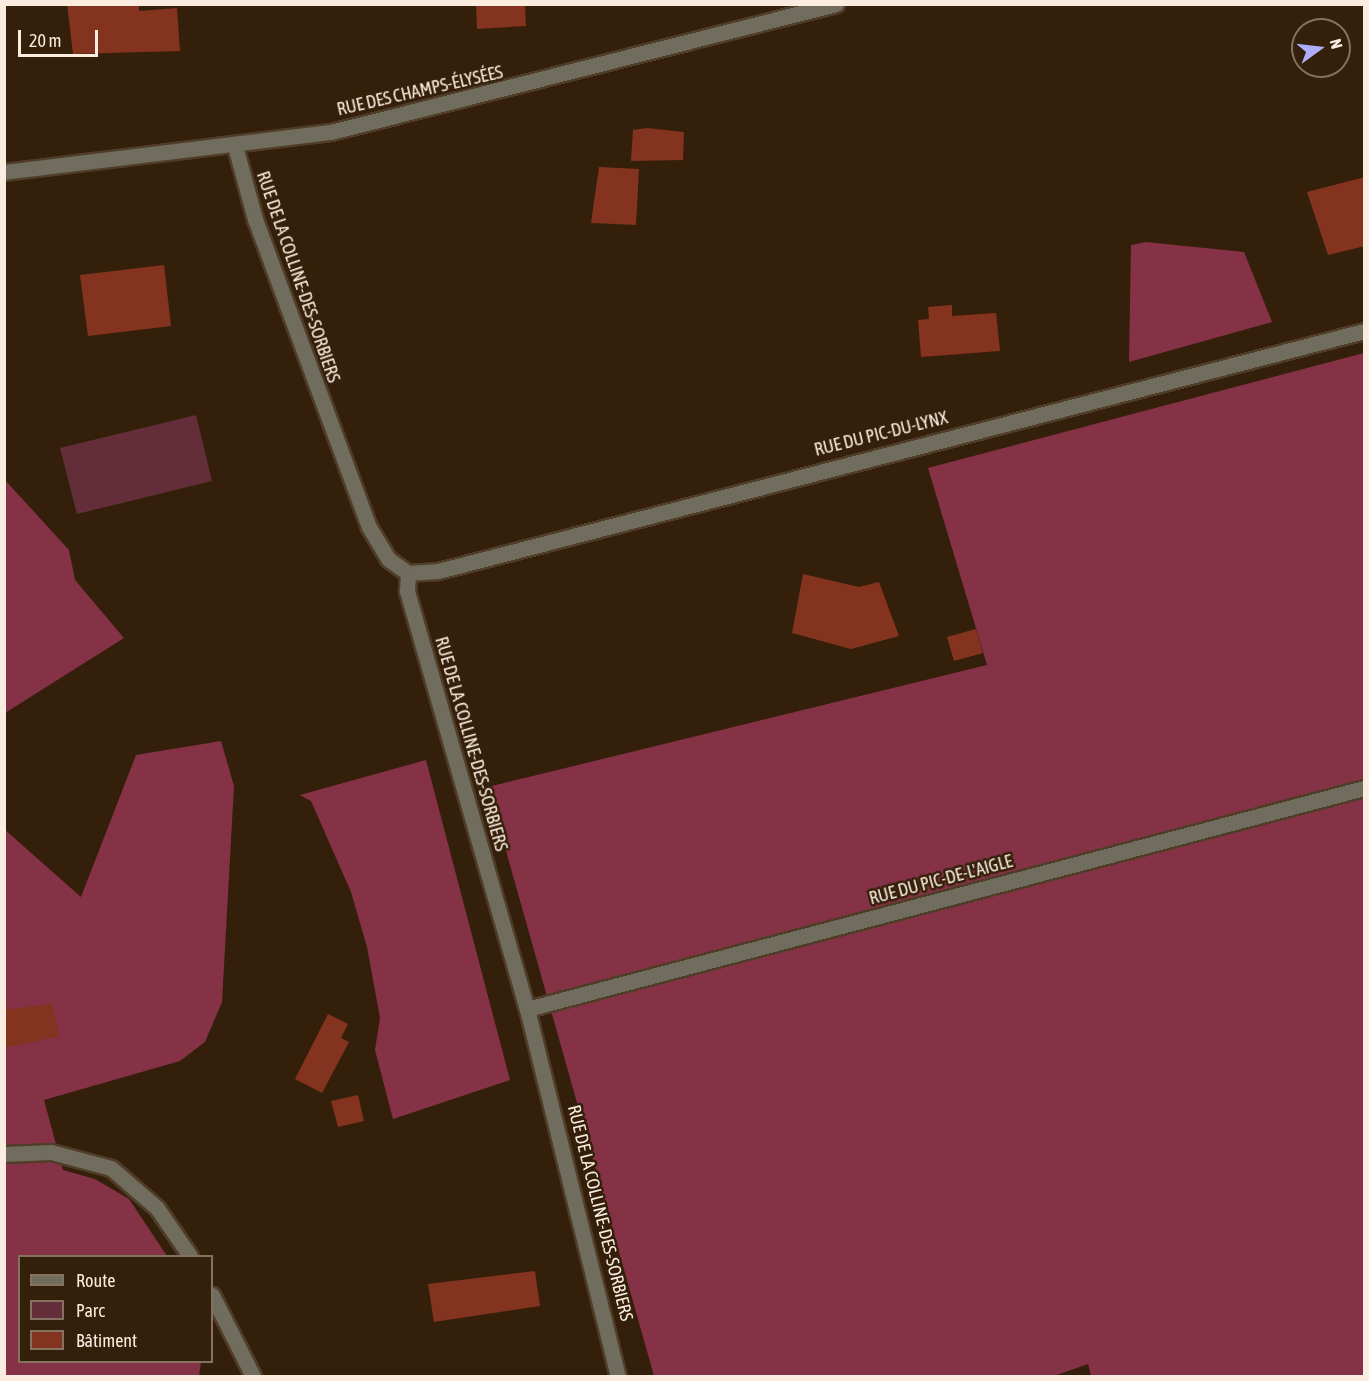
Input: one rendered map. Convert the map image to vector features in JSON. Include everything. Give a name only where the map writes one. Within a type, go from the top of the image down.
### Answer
[{"type":"street","name":"RUE DES CHAMPS-ÉLYSÉES","points":[[4,172],[235,146],[331,132],[448,106],[836,4]]},
{"type":"street","name":"RUE DE LA COLLINE-DES-SORBIERS","points":[[235,146],[255,219],[369,527],[388,559],[408,573],[407,591],[527,1009],[618,1377]]},
{"type":"street","name":"RUE DU PIC-DU-LYNX","points":[[408,573],[438,571],[1365,331]]},
{"type":"street","name":"RUE DU PIC-DE-L'AIGLE","points":[[527,1009],[1365,788]]},
{"type":"street","points":[[4,1154],[62,1153],[111,1168],[157,1208],[189,1255]]},
{"type":"street","points":[[213,1297],[253,1377]]},
{"type":"green space","points":[[196,415],[212,481],[77,514],[60,448]]},
{"type":"shaded area","points":[[1146,242],[1244,252],[1272,322],[1129,362],[1131,245]]},
{"type":"shaded area","points":[[1364,353],[1364,1376],[1091,1376],[1088,1364],[1054,1376],[654,1376],[488,787],[987,665],[928,468]]},
{"type":"shaded area","points":[[5,480],[69,550],[75,580],[124,638],[5,713]]},
{"type":"shaded area","points":[[221,741],[234,786],[222,1002],[205,1042],[180,1061],[44,1100],[63,1170],[95,1179],[129,1199],[166,1255],[18,1255],[18,1363],[201,1363],[199,1376],[5,1376],[4,829],[81,897],[136,755]]},
{"type":"shaded area","points":[[426,760],[510,1080],[393,1119],[375,1050],[380,1018],[367,947],[351,892],[311,801],[300,795]]},
{"type":"building","points":[[67,4],[139,6],[139,11],[177,8],[180,51],[73,54]]},
{"type":"building","points":[[476,4],[525,4],[526,26],[477,29]]},
{"type":"building","points":[[647,128],[684,132],[683,160],[631,161],[633,130]]},
{"type":"building","points":[[599,167],[639,169],[636,225],[591,223]]},
{"type":"building","points":[[1365,177],[1365,246],[1328,255],[1307,192]]},
{"type":"building","points":[[164,265],[171,326],[88,336],[80,275]]},
{"type":"building","points":[[952,305],[952,316],[996,313],[1000,351],[921,357],[918,320],[929,319],[928,307]]},
{"type":"building","points":[[803,574],[859,587],[879,582],[899,636],[851,649],[792,633]]},
{"type":"building","points":[[976,629],[983,653],[954,661],[947,637]]},
{"type":"building","points":[[52,1004],[59,1036],[4,1048],[4,1010]]},
{"type":"building","points":[[328,1014],[348,1024],[341,1038],[349,1042],[322,1093],[295,1079]]},
{"type":"building","points":[[358,1095],[364,1121],[338,1127],[331,1101]]},
{"type":"building","points":[[535,1271],[540,1306],[434,1322],[428,1284]]}]
